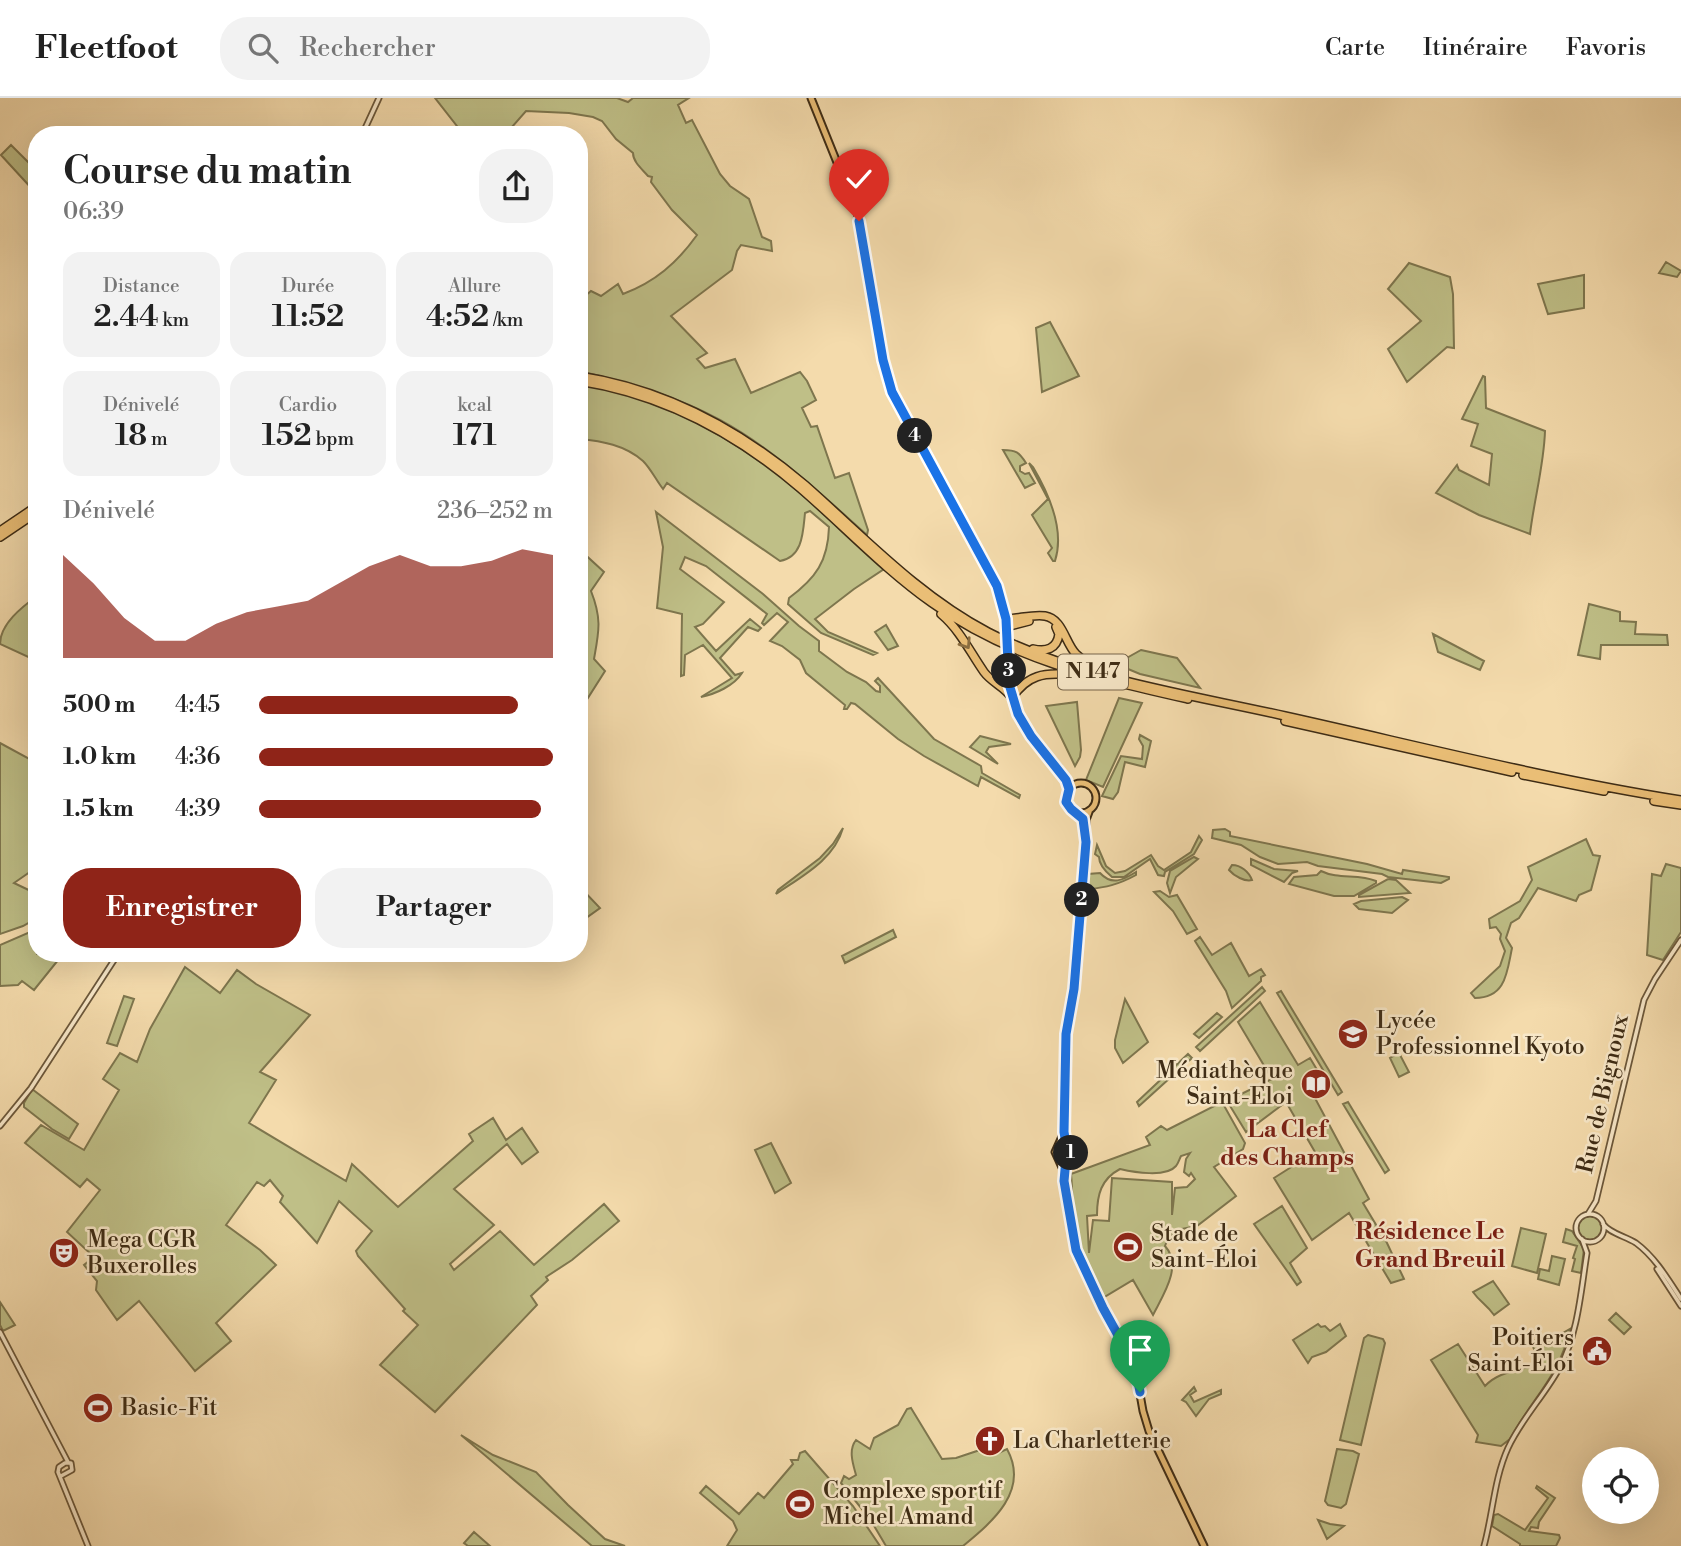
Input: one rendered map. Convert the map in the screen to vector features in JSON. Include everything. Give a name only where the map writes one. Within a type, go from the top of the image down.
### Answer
[{"type":"highway","name":"N 147","points":[[588,379],[623,384],[662,397],[704,416],[738,436],[803,484],[920,588],[965,619],[998,637],[1059,662],[1521,770],[1667,800]]},
{"type":"highway","name":"N 147","points":[[588,380],[661,402],[738,442],[801,489],[908,585],[932,603],[972,629],[1046,663],[1098,678],[1510,772],[1667,800]]},
{"type":"highway","points":[[0,531],[28,512]]},
{"type":"highway","points":[[0,537],[28,518]]},
{"type":"highway","points":[[932,603],[957,630],[989,678],[1005,685],[1045,675],[1064,674],[1093,680],[1098,678]]},
{"type":"highway","points":[[1006,626],[1040,616],[1051,618],[1059,624],[1077,655],[1097,668],[1129,680]]},
{"type":"highway","points":[[998,637],[1038,650],[1052,648],[1059,639],[1055,625],[1047,620],[1006,626]]},
{"type":"highway","points":[[1012,698],[1026,681]]},
{"type":"highway","points":[[1005,685],[1012,698]]},
{"type":"highway","points":[[1667,800],[1681,803]]},
{"type":"main road","points":[[811,98],[857,212],[883,360],[892,392],[1001,596],[1008,657],[1005,685]]},
{"type":"main road","points":[[1012,698],[1026,728],[1062,774],[1069,789]]},
{"type":"main road","points":[[1062,774],[1077,784]]},
{"type":"main road","points":[[1086,826],[1078,813],[1068,806],[1066,798],[1069,789],[1077,784],[1087,784],[1094,791],[1096,800],[1089,811],[1086,826],[1076,970],[1065,1043],[1063,1144],[1055,1152],[1063,1158],[1065,1193],[1078,1258],[1135,1366],[1147,1426],[1204,1546]]},
{"type":"main road","points":[[1078,813],[1089,811]]},
{"type":"main road","points":[[1063,1144],[1071,1151],[1063,1158]]},
{"type":"street","points":[[366,126],[379,98]]},
{"type":"street","name":"Rue de Bignoux","points":[[1601,1221],[1597,1201],[1625,1088],[1638,1018],[1646,995],[1681,940]]},
{"type":"street","points":[[0,1126],[31,1088],[113,962]]},
{"type":"street","name":"Rue de Bignoux","points":[[1588,1214],[1597,1201]]},
{"type":"street","points":[[1584,1271],[1587,1249],[1577,1232],[1576,1224],[1588,1214],[1595,1215],[1607,1228],[1639,1246],[1681,1299]]},
{"type":"street","points":[[1484,1546],[1498,1477],[1509,1447],[1558,1372],[1568,1348],[1590,1247],[1603,1231],[1601,1221]]},
{"type":"street","points":[[1582,1239],[1590,1241],[1611,1234],[1623,1236]]},
{"type":"street","points":[[1651,1258],[1681,1306]]},
{"type":"street","points":[[0,1332],[68,1462],[71,1463],[72,1468],[61,1476]]},
{"type":"street","points":[[68,1462],[58,1469],[88,1546]]},
{"type":"green space","points":[[435,98],[617,98],[628,102],[633,98],[689,98],[678,105],[686,123],[692,120],[720,174],[730,186],[749,199],[762,237],[771,241],[772,251],[741,245],[732,270],[671,316],[707,353],[697,359],[705,368],[735,359],[751,393],[800,372],[816,400],[802,408],[811,427],[817,426],[835,478],[849,473],[868,530],[867,535],[779,459],[720,420],[651,391],[588,373],[588,294],[591,291],[601,296],[618,284],[623,294],[645,284],[673,263],[697,235],[672,210],[651,182],[652,177],[636,162],[633,153],[616,139],[602,121],[569,113],[526,111],[513,126],[457,126]]},
{"type":"green space","points":[[11,145],[28,162],[28,184],[1,155]]},
{"type":"green space","points":[[1666,262],[1681,271],[1677,277],[1659,273]]},
{"type":"green space","points":[[1409,263],[1450,277],[1454,348],[1447,347],[1407,382],[1388,349],[1421,321],[1388,289]]},
{"type":"green space","points":[[1584,275],[1584,308],[1548,314],[1538,284]]},
{"type":"green space","points":[[1050,322],[1079,376],[1042,392],[1036,328]]},
{"type":"green space","points":[[1483,376],[1486,408],[1545,431],[1530,534],[1479,515],[1436,493],[1457,465],[1459,470],[1489,485],[1492,454],[1471,446],[1478,424],[1462,419]]},
{"type":"green space","points":[[588,386],[626,395],[669,410],[709,429],[781,478],[816,506],[884,569],[815,619],[828,632],[877,653],[873,655],[821,633],[788,604],[789,598],[819,568],[826,550],[829,527],[810,511],[805,513],[797,549],[788,559],[780,561],[667,483],[663,489],[646,464],[629,451],[588,440]]},
{"type":"green space","points":[[1003,450],[1017,452],[1021,456],[1026,463],[1020,466],[1020,471],[1029,473],[1035,483],[1025,488]]},
{"type":"green space","points":[[1029,463],[1045,489],[1054,512],[1058,537],[1055,561],[1048,553],[1052,548],[1032,515],[1048,499]]},
{"type":"green space","points":[[656,512],[763,594],[819,641],[819,651],[880,692],[880,686],[875,681],[878,678],[934,739],[981,766],[982,773],[1020,795],[1019,798],[981,777],[978,786],[924,756],[855,704],[851,703],[844,709],[845,705],[806,673],[800,660],[782,646],[770,641],[788,622],[777,613],[764,625],[762,623],[767,614],[706,566],[685,557],[680,569],[724,602],[703,624],[695,627],[716,651],[750,619],[761,628],[758,631],[748,627],[720,658],[735,675],[742,673],[739,678],[724,689],[701,697],[732,678],[703,645],[685,655],[684,675],[681,676],[682,614],[657,608],[663,547]]},
{"type":"green space","points":[[588,557],[604,572],[591,591],[598,625],[594,659],[605,671],[588,698]]},
{"type":"green space","points":[[28,604],[28,657],[0,644],[8,623]]},
{"type":"green space","points":[[1589,604],[1620,612],[1620,621],[1636,622],[1635,634],[1667,635],[1668,645],[1601,645],[1600,659],[1578,655]]},
{"type":"green space","points":[[886,625],[898,646],[888,650],[875,632]]},
{"type":"green space","points":[[1433,634],[1484,661],[1480,670],[1438,652]]},
{"type":"green space","points":[[1141,650],[1177,658],[1200,688],[1140,674],[1116,664]]},
{"type":"green space","points":[[1119,698],[1142,703],[1103,787],[1086,780]]},
{"type":"green space","points":[[1077,702],[1081,750],[1075,766],[1046,706]]},
{"type":"green space","points":[[1140,735],[1151,741],[1145,767],[1125,762],[1118,792],[1113,799],[1102,796],[1121,756],[1142,759]]},
{"type":"green space","points":[[980,736],[1011,744],[989,747],[986,752],[998,764],[970,747]]},
{"type":"green space","points":[[0,743],[28,758],[28,873],[14,883],[28,890],[28,923],[0,934]]},
{"type":"green space","points":[[843,828],[839,839],[825,858],[776,894],[820,858]]},
{"type":"green space","points":[[1225,829],[1230,832],[1230,836],[1367,864],[1402,874],[1403,870],[1449,879],[1441,883],[1388,877],[1307,862],[1278,864],[1241,845],[1212,838],[1213,830]]},
{"type":"green space","points":[[1199,836],[1202,840],[1194,854],[1165,872],[1164,876],[1158,875],[1150,859],[1124,877],[1112,877],[1095,854],[1097,845],[1106,866],[1115,873],[1125,871],[1151,855],[1164,870],[1191,852]]},
{"type":"green space","points":[[1586,839],[1593,855],[1600,856],[1591,890],[1579,895],[1576,901],[1538,888],[1519,918],[1511,923],[1506,938],[1512,948],[1499,989],[1485,997],[1475,998],[1471,993],[1500,966],[1505,951],[1500,939],[1501,934],[1496,927],[1490,928],[1489,919],[1520,901],[1532,880],[1528,867]]},
{"type":"green space","points":[[1194,857],[1198,859],[1176,877],[1170,893],[1167,883],[1170,871]]},
{"type":"green space","points":[[1251,859],[1274,869],[1298,871],[1292,873],[1284,882],[1251,865]]},
{"type":"green space","points":[[1666,864],[1681,868],[1681,932],[1663,960],[1647,955],[1652,874],[1661,876]]},
{"type":"green space","points":[[1232,865],[1244,870],[1252,880],[1234,874],[1229,870]]},
{"type":"green space","points":[[1321,871],[1362,877],[1376,883],[1354,896],[1334,896],[1289,884],[1294,877],[1317,875]]},
{"type":"green space","points":[[1136,872],[1136,875],[1118,883],[1086,890],[1088,874],[1100,873],[1113,881]]},
{"type":"green space","points":[[1388,879],[1396,880],[1410,893],[1359,897],[1359,895]]},
{"type":"green space","points":[[1160,891],[1169,897],[1177,895],[1197,929],[1187,934],[1173,911],[1154,892]]},
{"type":"green space","points":[[588,895],[600,908],[588,917]]},
{"type":"green space","points":[[1402,897],[1408,900],[1392,913],[1359,909],[1354,904],[1361,901]]},
{"type":"green space","points":[[893,930],[896,937],[845,963],[842,956]]},
{"type":"green space","points":[[28,933],[28,962],[57,962],[34,990],[22,981],[18,985],[0,986],[0,945]]},
{"type":"green space","points":[[1200,937],[1212,955],[1231,943],[1249,976],[1261,969],[1265,975],[1232,1008],[1226,991],[1195,941]]},
{"type":"green space","points":[[185,967],[220,993],[237,970],[310,1015],[260,1072],[276,1080],[249,1123],[346,1181],[352,1164],[398,1207],[473,1141],[469,1134],[493,1118],[506,1140],[522,1128],[538,1152],[522,1164],[507,1144],[454,1189],[494,1225],[450,1264],[454,1270],[500,1231],[534,1265],[604,1204],[619,1221],[572,1260],[546,1277],[548,1280],[531,1296],[537,1305],[435,1412],[380,1365],[418,1325],[403,1311],[405,1309],[358,1256],[356,1251],[372,1231],[339,1201],[317,1243],[280,1202],[283,1196],[270,1180],[264,1186],[257,1182],[226,1225],[276,1265],[216,1323],[231,1341],[195,1371],[139,1301],[117,1320],[96,1290],[97,1281],[84,1265],[94,1257],[67,1232],[100,1190],[87,1179],[80,1187],[25,1143],[41,1125],[84,1150],[119,1090],[103,1079],[120,1053],[137,1062],[150,1029]]},
{"type":"green space","points":[[1262,987],[1265,991],[1200,1051],[1196,1047]]},
{"type":"green space","points":[[1281,991],[1342,1092],[1338,1095],[1277,993]]},
{"type":"green space","points":[[124,996],[134,999],[117,1046],[107,1043]]},
{"type":"green space","points":[[1125,999],[1148,1042],[1123,1063],[1115,1048],[1115,1040]]},
{"type":"green space","points":[[1260,1002],[1298,1065],[1310,1058],[1319,1073],[1312,1079],[1314,1082],[1309,1087],[1369,1199],[1363,1203],[1387,1243],[1404,1279],[1391,1283],[1349,1213],[1312,1240],[1274,1178],[1315,1152],[1286,1102],[1246,1132],[1227,1101],[1272,1079],[1238,1022]]},
{"type":"green space","points":[[1217,1013],[1222,1017],[1199,1038],[1194,1034]]},
{"type":"green space","points":[[1399,1053],[1409,1072],[1399,1077],[1390,1058]]},
{"type":"green space","points":[[1188,1054],[1192,1058],[1139,1106],[1137,1102]]},
{"type":"green space","points":[[32,1089],[78,1124],[69,1139],[24,1107]]},
{"type":"green space","points":[[1222,1102],[1245,1143],[1243,1149],[1214,1167],[1236,1196],[1197,1226],[1182,1229],[1167,1237],[1162,1231],[1162,1239],[1168,1238],[1165,1246],[1170,1254],[1172,1271],[1153,1315],[1133,1280],[1101,1299],[1076,1240],[1071,1174],[1150,1145],[1146,1137],[1161,1126],[1167,1130]],"holes":[[[1190,1153],[1184,1172],[1189,1176],[1191,1173],[1195,1179],[1187,1187],[1175,1188],[1172,1215],[1172,1182],[1112,1178],[1109,1221],[1093,1220],[1089,1253],[1087,1216],[1097,1215],[1099,1194],[1108,1178],[1120,1169],[1165,1172],[1176,1166],[1181,1156]]]},
{"type":"green space","points":[[1348,1102],[1389,1170],[1385,1173],[1343,1104]]},
{"type":"green space","points":[[771,1143],[791,1183],[775,1193],[755,1150]]},
{"type":"green space","points":[[1282,1206],[1307,1248],[1290,1263],[1301,1282],[1297,1285],[1254,1224]]},
{"type":"green space","points":[[1590,1216],[1598,1220],[1602,1228],[1598,1236],[1590,1240],[1582,1236],[1578,1228],[1582,1220]]},
{"type":"green space","points":[[1521,1228],[1546,1234],[1537,1273],[1512,1266]]},
{"type":"green space","points":[[1566,1229],[1572,1231],[1584,1249],[1581,1273],[1572,1271],[1577,1246],[1563,1242]]},
{"type":"green space","points":[[1552,1256],[1565,1259],[1559,1285],[1538,1279],[1540,1269],[1549,1271]]},
{"type":"green space","points":[[1493,1281],[1509,1304],[1494,1315],[1473,1292]]},
{"type":"green space","points":[[0,1302],[15,1325],[3,1331],[0,1325]]},
{"type":"green space","points":[[1616,1313],[1631,1327],[1624,1334],[1609,1320]]},
{"type":"green space","points":[[1318,1324],[1330,1331],[1340,1324],[1346,1336],[1326,1352],[1312,1357],[1308,1363],[1293,1340]]},
{"type":"green space","points":[[1570,1329],[1553,1373],[1510,1439],[1501,1446],[1476,1442],[1478,1435],[1431,1360],[1458,1344],[1485,1386],[1504,1374],[1541,1363],[1531,1343],[1541,1337],[1545,1343]]},
{"type":"green space","points":[[1368,1335],[1383,1339],[1385,1343],[1361,1445],[1340,1440],[1364,1338]]},
{"type":"green space","points":[[1194,1387],[1196,1391],[1190,1395],[1194,1402],[1221,1390],[1221,1394],[1209,1399],[1196,1416],[1182,1400]]},
{"type":"green space","points":[[911,1408],[942,1459],[956,1458],[986,1448],[994,1455],[1007,1449],[1013,1464],[1014,1478],[1005,1504],[985,1527],[963,1546],[886,1546],[870,1519],[841,1483],[844,1476],[849,1479],[856,1475],[852,1453],[856,1440],[870,1449],[874,1438],[898,1425],[907,1409]]},
{"type":"green space","points":[[461,1435],[493,1455],[536,1472],[605,1539],[625,1546],[592,1546]]},
{"type":"green space","points":[[1337,1449],[1359,1454],[1346,1504],[1341,1508],[1328,1505],[1325,1501]]},
{"type":"green space","name":"Complexe sportif Michel Amand","points":[[805,1451],[853,1506],[880,1546],[727,1546],[737,1530],[733,1521],[700,1493],[706,1486],[739,1514],[758,1493],[764,1498],[793,1464],[791,1460],[798,1460],[800,1453]]},
{"type":"green space","points":[[1537,1486],[1555,1498],[1538,1528],[1531,1527],[1529,1531],[1559,1535],[1556,1546],[1520,1546],[1492,1526],[1494,1515],[1498,1514],[1525,1530],[1548,1498]]},
{"type":"green space","points":[[1318,1520],[1330,1524],[1344,1526],[1327,1539]]},
{"type":"green space","points":[[474,1532],[490,1546],[468,1546],[464,1543]]},
{"type":"place","name":"Lycée Professionnel Kyoto","points":[[1353,1034]]},
{"type":"place","name":"Médiathèque Saint-Eloi","points":[[1316,1084]]},
{"type":"place","name":"Stade de Saint-Éloi","points":[[1128,1247]]},
{"type":"place","name":"Mega CGR Buxerolles","points":[[64,1253]]},
{"type":"place","name":"Poitiers Saint-Éloi","points":[[1597,1351]]},
{"type":"place","name":"Basic-Fit","points":[[98,1408]]},
{"type":"place","name":"La Charletterie","points":[[990,1441]]},
{"type":"place","name":"Complexe sportif Michel Amand","points":[[800,1504]]},
{"type":"district","name":"La Clef des Champs","points":[[1287,1144]]},
{"type":"district","name":"Résidence Le Grand Breuil","points":[[1430,1246]]},
{"type":"route","points":[[859,221],[883,360],[892,392],[993,577],[1005,611],[1009,684],[1015,707],[1031,736],[1066,780],[1069,789],[1066,798],[1068,806],[1078,813],[1086,826],[1076,970],[1065,1043],[1064,1132],[1066,1144],[1071,1151],[1066,1159],[1064,1172],[1065,1193],[1078,1258],[1135,1366],[1140,1392]]}]
